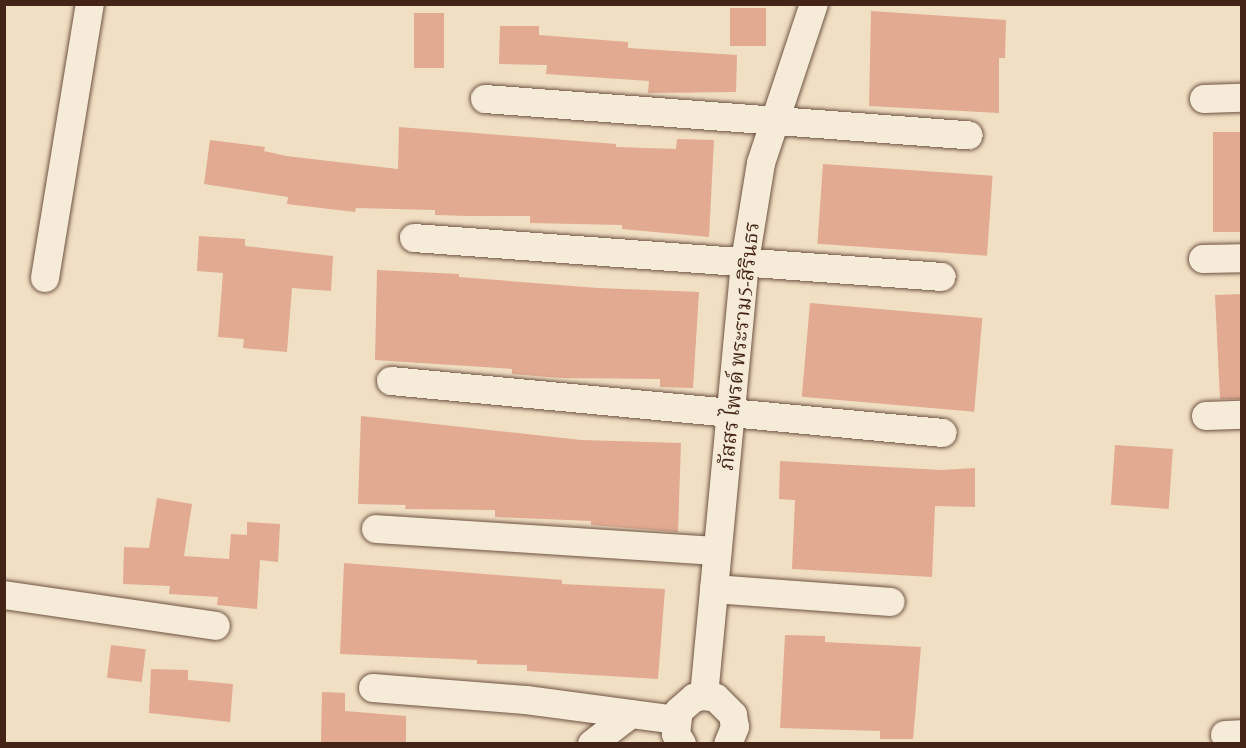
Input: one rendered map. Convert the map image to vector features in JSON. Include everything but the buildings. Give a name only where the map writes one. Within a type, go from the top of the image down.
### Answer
[{"type":"street","points":[[45,278],[90,4]]},
{"type":"street","name":"ภัสสร ไพรด์ พระราม5-สิรินธร","points":[[704,696],[745,261],[761,163],[773,119],[814,4]]},
{"type":"street","points":[[1204,99],[1242,98]]},
{"type":"street","points":[[485,99],[969,135]]},
{"type":"street","points":[[414,238],[942,277]]},
{"type":"street","points":[[1203,259],[1242,258]]},
{"type":"street","points":[[391,381],[731,410],[943,433]]},
{"type":"street","points":[[1206,416],[1242,415]]},
{"type":"street","points":[[376,529],[717,551]]},
{"type":"street","points":[[714,589],[891,602]]},
{"type":"street","points":[[4,595],[216,626]]},
{"type":"street","points":[[373,688],[526,700],[631,714],[679,732],[686,703],[704,696],[726,705],[735,727],[735,742]]},
{"type":"street","points":[[592,744],[631,714]]}]
